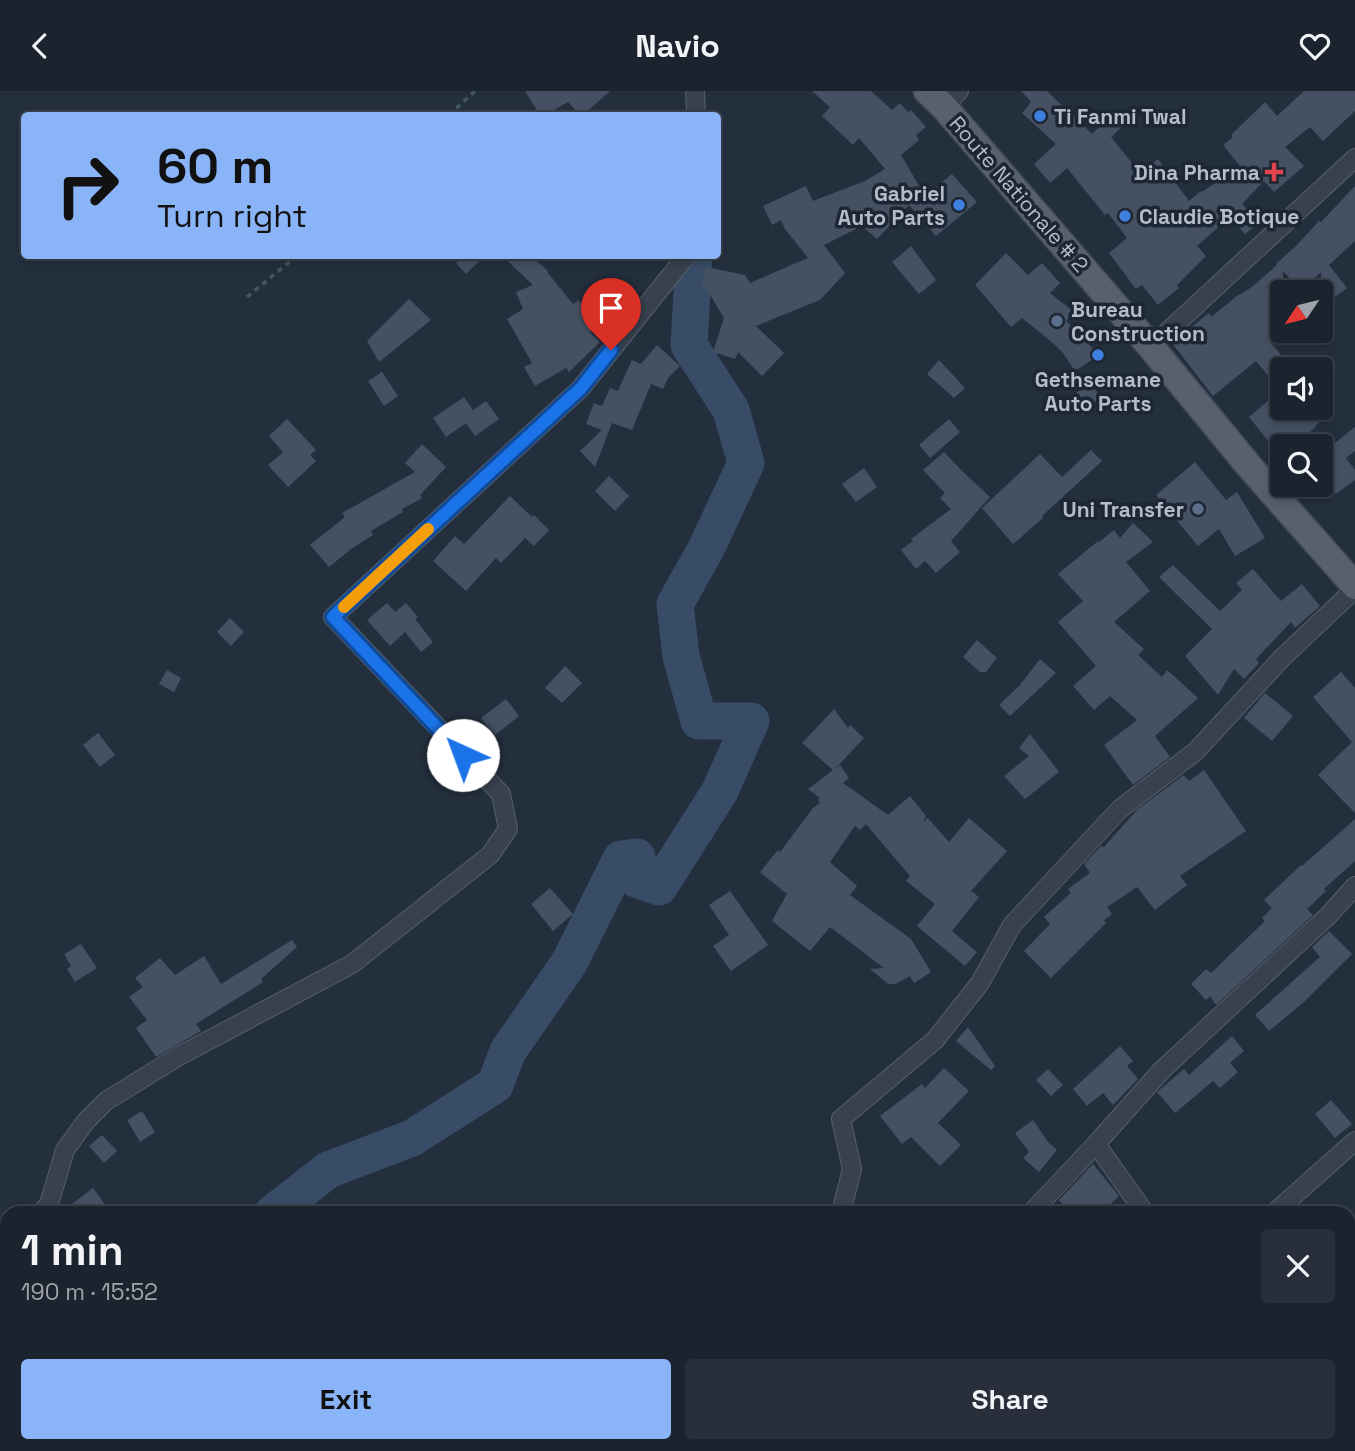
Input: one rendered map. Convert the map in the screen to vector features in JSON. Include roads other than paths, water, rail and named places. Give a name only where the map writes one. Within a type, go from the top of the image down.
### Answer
[{"type":"main road","name":"Route Nationale # 2","points":[[943,96],[1249,466],[1355,587]]},
{"type":"street","points":[[695,91],[696,112]]},
{"type":"street","points":[[1151,347],[1355,158]]},
{"type":"street","points":[[46,1206],[65,1150],[86,1121],[106,1101],[179,1056],[352,964],[491,855],[508,829],[501,794],[333,617],[581,388],[684,259]]},
{"type":"street","points":[[843,1206],[852,1169],[841,1119],[935,1040],[980,983],[1012,925],[1120,809],[1195,752],[1283,657],[1355,587]]},
{"type":"street","points":[[1038,1206],[1161,1070],[1310,933],[1355,886]]},
{"type":"street","points":[[1281,1206],[1355,1141]]},
{"type":"street","points":[[1096,1144],[1140,1206]]},
{"type":"waterway","points":[[282,1206],[328,1170],[412,1138],[495,1085],[508,1051],[569,963],[621,859],[637,857],[636,879],[659,887],[720,791],[751,721],[699,721],[681,656],[675,604],[706,549],[746,463],[731,410],[689,345],[694,259]]},
{"type":"place","name":"Ti Fanmi Twal","points":[[1040,116]]},
{"type":"place","name":"Dina Pharma","points":[[1274,172]]},
{"type":"place","name":"Gabriel Auto Parts","points":[[959,205]]},
{"type":"place","name":"Claudie Botique","points":[[1125,216]]},
{"type":"place","name":"Bureau Construction","points":[[1057,321]]},
{"type":"place","name":"Gethsemane Auto Parts","points":[[1098,355]]},
{"type":"place","name":"Uni Transfer","points":[[1198,509]]}]
